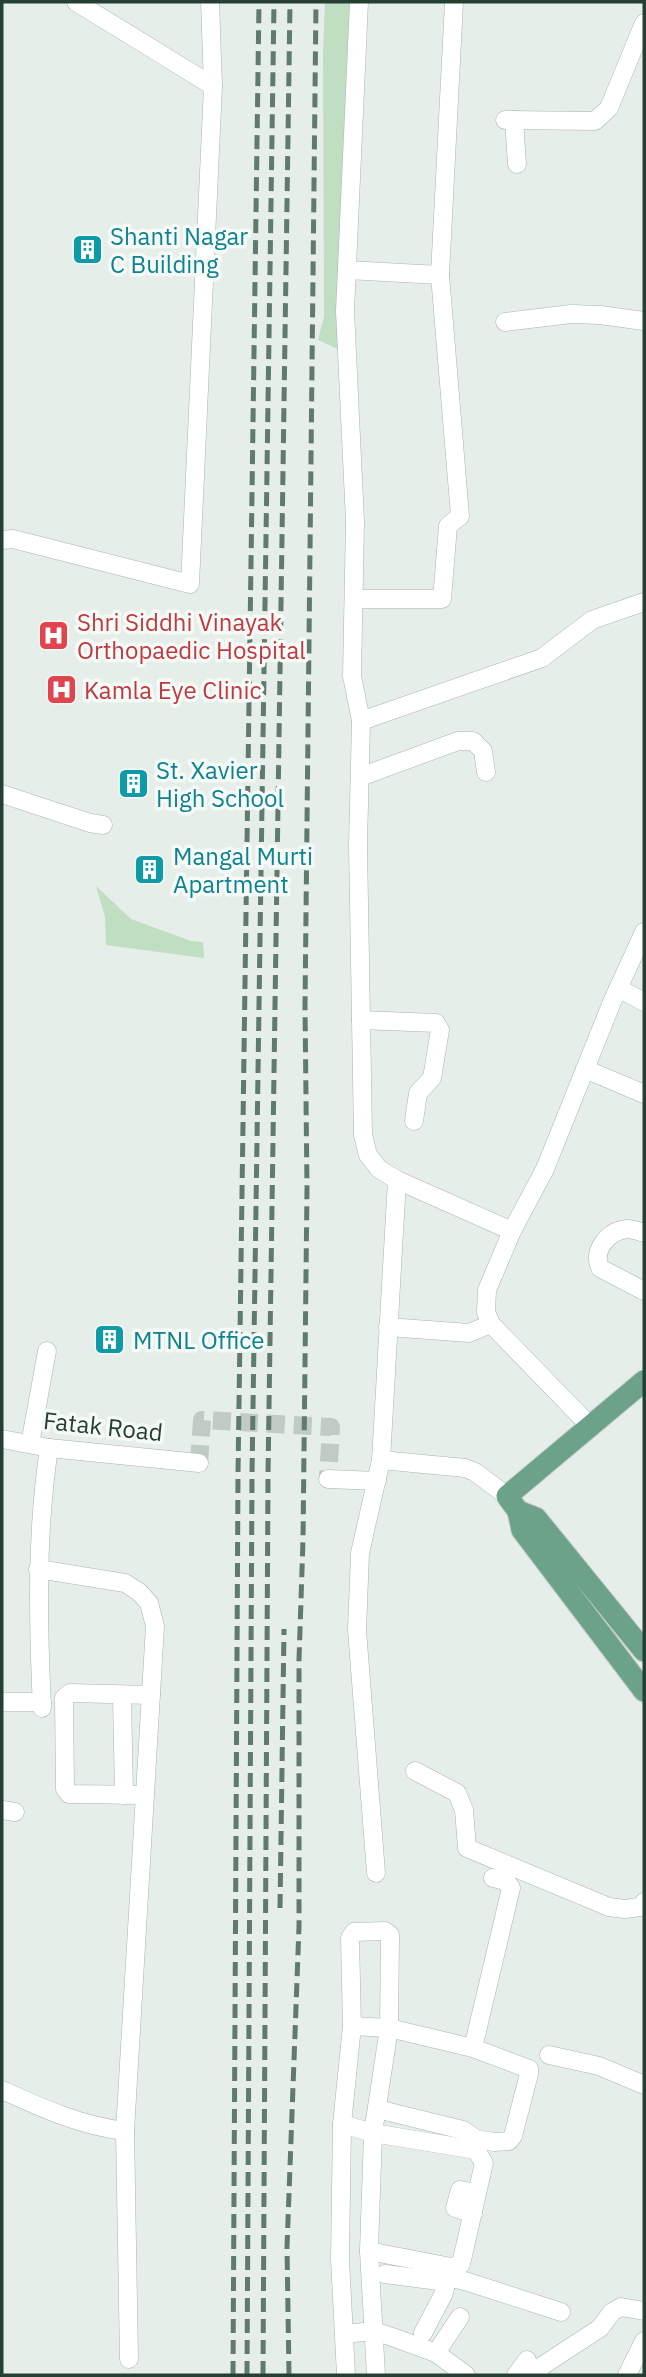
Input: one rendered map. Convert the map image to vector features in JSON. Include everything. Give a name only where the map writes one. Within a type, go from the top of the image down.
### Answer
[{"type":"main road","points":[[521,1514],[589,1425],[644,1381]]},
{"type":"main road","points":[[521,1514],[644,1651]]},
{"type":"main road","points":[[521,1514],[644,1691]]},
{"type":"street","points":[[76,2],[213,86]]},
{"type":"street","points":[[2,540],[13,540],[190,584],[213,86],[210,2]]},
{"type":"street","points":[[359,2],[345,311],[355,521],[352,676],[361,721],[358,845],[363,1135],[368,1155],[379,1169],[397,1180],[512,1231]]},
{"type":"street","points":[[354,599],[443,599],[448,526],[460,516],[440,275],[454,2]]},
{"type":"street","points":[[517,164],[509,120],[595,121],[609,108],[644,23]]},
{"type":"street","points":[[347,270],[440,275]]},
{"type":"street","points":[[505,322],[571,314],[644,321]]},
{"type":"street","points":[[361,721],[542,658],[592,620],[644,602]]},
{"type":"street","points":[[360,777],[458,741],[473,741],[483,751],[486,772]]},
{"type":"street","points":[[2,794],[103,825]]},
{"type":"street","points":[[589,1425],[491,1324],[486,1312],[488,1290],[512,1231],[545,1169],[584,1069],[644,932]]},
{"type":"street","points":[[618,988],[644,1002]]},
{"type":"street","points":[[361,1020],[436,1023],[440,1030],[432,1078],[418,1093],[414,1121]]},
{"type":"street","points":[[584,1069],[644,1094]]},
{"type":"street","points":[[376,1873],[357,1630],[360,1553],[381,1460],[397,1180]]},
{"type":"street","points":[[644,1233],[629,1229],[620,1231],[603,1241],[597,1257],[600,1268],[644,1291]]},
{"type":"street","points":[[388,1327],[469,1334],[491,1324]]},
{"type":"street","points":[[30,1444],[47,1351]]},
{"type":"street","name":"Fatak Road","points":[[2,1439],[49,1448],[199,1463]]},
{"type":"street","points":[[2,1702],[42,1705],[38,1569],[49,1448]]},
{"type":"street","points":[[381,1460],[465,1468],[475,1472],[521,1514]]},
{"type":"street","points":[[328,1479],[377,1480]]},
{"type":"street","points":[[38,1569],[125,1583],[149,1603],[155,1626],[125,2131],[129,2359]]},
{"type":"street","points":[[145,1795],[69,1794],[65,1788],[64,1698],[70,1693],[151,1695]]},
{"type":"street","points":[[122,1695],[124,1795]]},
{"type":"street","points":[[415,1771],[457,1793],[464,1810],[467,1848],[608,1906],[640,1908],[644,1902]]},
{"type":"street","points":[[473,2048],[511,1888],[506,1881],[493,1878]]},
{"type":"street","points":[[346,2375],[340,2259],[342,2123],[352,2026],[350,1938],[354,1932],[385,1931],[390,1935],[389,2028],[373,2133],[369,2255],[376,2375]]},
{"type":"street","points":[[352,2026],[389,2028],[473,2048],[528,2069],[513,2136],[509,2141],[494,2142],[476,2138],[463,2130],[377,2109]]},
{"type":"street","points":[[550,2056],[599,2066],[644,2085]]},
{"type":"street","points":[[2,2090],[75,2122],[125,2131]]},
{"type":"street","points":[[340,2259],[369,2255],[457,2267],[461,2264],[484,2163],[476,2150],[373,2133],[342,2123]]},
{"type":"street","points":[[369,2255],[561,2312]]},
{"type":"street","points":[[385,2274],[447,2279]]},
{"type":"street","points":[[422,2333],[444,2293],[447,2279]]},
{"type":"street","points":[[516,2375],[531,2367],[542,2366],[600,2328],[612,2312],[621,2307],[644,2311]]},
{"type":"street","points":[[436,2353],[460,2317]]},
{"type":"street","points":[[344,2334],[373,2331],[436,2353],[466,2375]]},
{"type":"street","points":[[627,2375],[644,2341]]},
{"type":"green space","points":[[325,2],[353,2],[338,349],[318,340],[324,317]]},
{"type":"green space","points":[[96,886],[131,919],[191,941],[203,942],[204,958],[106,945],[105,917]]},
{"type":"tunnel","points":[[199,1463],[202,1420],[331,1427],[328,1479]]},
{"type":"railway","points":[[233,2375],[238,1474],[259,2]]},
{"type":"railway","points":[[247,2375],[252,1475],[274,2]]},
{"type":"railway","points":[[263,2375],[268,1475],[290,2]]},
{"type":"railway","points":[[289,2375],[287,2247],[299,1927],[299,1660],[307,1188],[305,1006],[316,2]]},
{"type":"railway","points":[[280,1908],[284,1629]]},
{"type":"place","name":"Shanti Nagar C Building","points":[[87,250]]},
{"type":"place","name":"Shri Siddhi Vinayak Orthopaedic Hospital","points":[[54,636]]},
{"type":"place","name":"Kamla Eye Clinic","points":[[61,690]]},
{"type":"place","name":"St. Xavier High School","points":[[133,784]]},
{"type":"place","name":"Mangal Murti Apartment","points":[[150,870]]},
{"type":"place","name":"MTNL Office","points":[[110,1340]]}]
